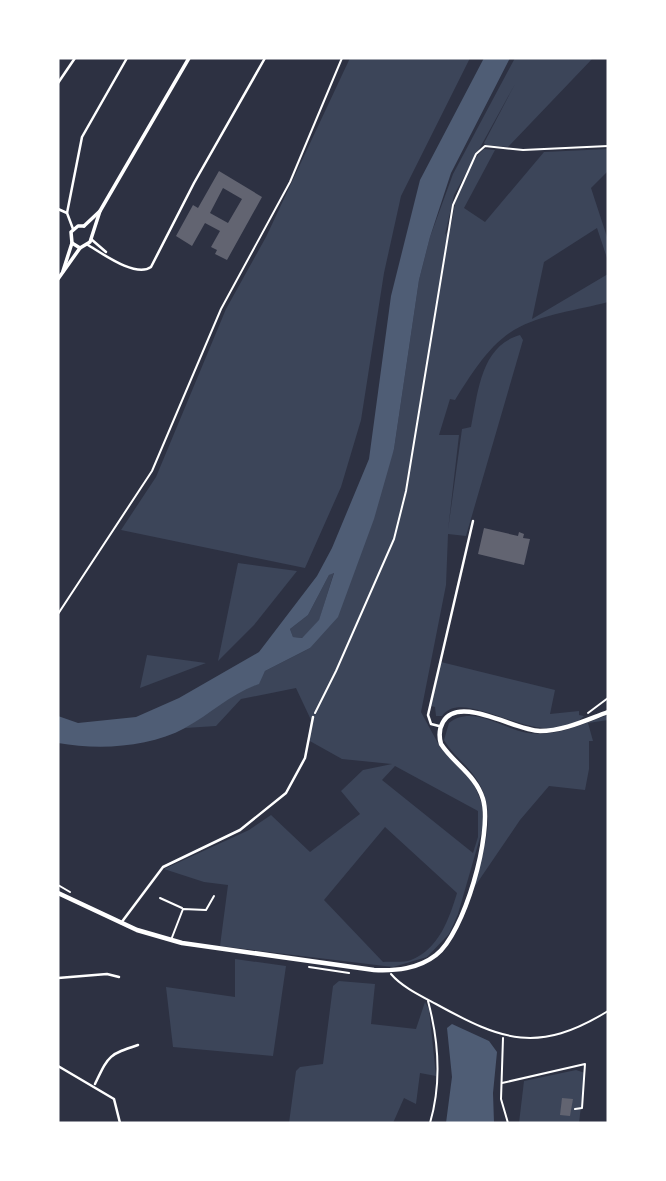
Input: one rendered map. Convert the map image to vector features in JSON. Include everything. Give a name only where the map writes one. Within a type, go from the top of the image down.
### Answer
[{"type":"main road","points":[[58,893],[120,924],[205,948],[390,971],[423,963],[438,954],[450,940],[458,924],[484,841],[487,817],[482,794],[469,774],[441,744],[441,726],[447,717],[463,711],[536,731],[556,730],[608,712]]},
{"type":"street","points":[[58,83],[75,58]]},
{"type":"street","points":[[73,229],[67,213],[82,138],[127,58]]},
{"type":"street","points":[[58,279],[80,248],[88,245],[100,211],[190,58]]},
{"type":"street","points":[[88,245],[130,269],[139,272],[151,267],[194,183],[265,58]]},
{"type":"street","points":[[58,209],[67,213]]},
{"type":"street","points":[[63,271],[72,243],[70,234],[73,229],[84,226],[100,211]]},
{"type":"street","points":[[84,226],[91,233]]},
{"type":"street","points":[[91,239],[108,255]]},
{"type":"street","points":[[72,243],[80,248]]},
{"type":"street","points":[[441,726],[431,724],[428,715],[473,521]]},
{"type":"street","points":[[120,924],[163,867],[240,830],[286,793],[305,758],[313,716]]},
{"type":"street","points":[[58,978],[107,974],[119,977]]},
{"type":"street","points":[[95,1085],[108,1058],[117,1051],[138,1045]]},
{"type":"street","points":[[58,1066],[95,1085],[114,1099],[121,1123]]},
{"type":"lane","points":[[160,898],[183,909],[206,910],[214,896]]},
{"type":"lane","points":[[170,940],[183,909]]},
{"type":"path","points":[[58,614],[152,471],[221,309],[290,182],[342,58]]},
{"type":"path","points":[[313,716],[337,671],[394,539],[406,491],[453,205],[476,154],[485,146],[523,150],[608,146]]},
{"type":"path","points":[[586,721],[588,711],[608,698]]},
{"type":"path","points":[[390,971],[393,977],[428,1000],[503,1037],[544,1037],[608,1011]]},
{"type":"path","points":[[428,1000],[435,1027],[439,1075],[430,1123]]},
{"type":"path","points":[[503,1037],[500,1099],[508,1123]]},
{"type":"path","points":[[502,1083],[584,1064],[582,1108],[575,1110]]},
{"type":"shaded area","points":[[350,58],[470,58],[401,196],[384,273],[361,420],[341,487],[305,568],[121,530],[156,477],[226,309],[266,237]]},
{"type":"shaded area","points":[[484,58],[510,58],[451,173],[430,237],[419,280],[394,449],[374,519],[338,617],[310,648],[265,671],[259,684],[239,693],[171,735],[123,746],[58,743],[58,716],[78,723],[136,717],[179,698],[259,652],[317,576],[332,548],[369,459],[391,296],[420,180]],"holes":[[[334,573],[319,620],[302,638],[293,637],[290,629],[308,615],[329,575]]]},
{"type":"shaded area","points":[[515,58],[593,58],[508,147],[486,145],[484,143],[515,84],[454,195],[445,235],[451,225],[457,197],[466,174],[484,149],[495,150],[464,208],[485,222],[544,152],[608,149],[608,171],[591,188],[608,240],[608,261],[597,228],[544,262],[532,319],[608,274],[608,302],[536,320],[514,330],[496,344],[455,400],[450,399],[439,435],[459,435],[448,530],[462,429],[471,427],[479,386],[489,360],[496,349],[520,335],[523,340],[466,536],[448,534],[446,585],[421,712],[440,747],[474,784],[482,804],[483,827],[458,914],[449,934],[427,957],[393,967],[220,946],[228,885],[204,882],[164,869],[249,830],[271,815],[310,852],[360,814],[341,791],[363,770],[392,764],[342,759],[308,740],[311,720],[296,688],[241,699],[216,726],[185,728],[236,692],[258,684],[265,671],[310,648],[394,449],[419,280],[430,237],[453,174]],"holes":[[[395,766],[478,811],[478,837],[473,853],[382,780]],[[385,827],[457,893],[436,941],[421,955],[408,961],[383,962],[324,900]]]},
{"type":"shaded area","points":[[238,563],[297,571],[254,625],[218,661]]},
{"type":"shaded area","points":[[334,572],[319,621],[302,638],[293,637],[290,629],[308,615],[329,575]]},
{"type":"shaded area","points":[[147,655],[206,663],[140,688]]},
{"type":"shaded area","points":[[441,662],[555,690],[550,714],[579,711],[579,715],[584,716],[568,726],[549,729],[468,708],[453,708],[442,716],[436,716],[435,707],[431,706]]},
{"type":"shaded area","points":[[608,715],[608,720],[588,723],[593,741],[589,741],[589,769],[585,790],[549,786],[520,820],[471,892],[487,834],[487,805],[475,777],[444,740],[449,723],[458,718],[478,717],[518,731],[539,734],[569,729]]},
{"type":"shaded area","points":[[235,959],[286,966],[273,1056],[173,1047],[166,987],[235,997]]},
{"type":"shaded area","points":[[339,981],[375,984],[371,1024],[416,1029],[425,1002],[429,1009],[436,1076],[420,1073],[416,1104],[404,1098],[393,1123],[289,1123],[296,1071],[300,1067],[323,1064],[333,986]]},
{"type":"shaded area","points":[[452,1024],[489,1041],[497,1052],[493,1093],[494,1123],[446,1123],[452,1077],[447,1028]]},
{"type":"shaded area","points":[[576,1070],[585,1073],[579,1123],[519,1123],[524,1081]]},
{"type":"building","points":[[219,171],[262,197],[227,260],[215,254],[217,250],[211,247],[220,231],[205,223],[192,246],[176,236],[193,205],[198,208]],"holes":[[[223,188],[242,199],[228,223],[210,213]]]},
{"type":"building","points":[[484,528],[518,536],[519,532],[524,534],[523,538],[530,539],[524,565],[478,554]]},
{"type":"building","points":[[562,1098],[573,1099],[570,1116],[560,1115]]}]
